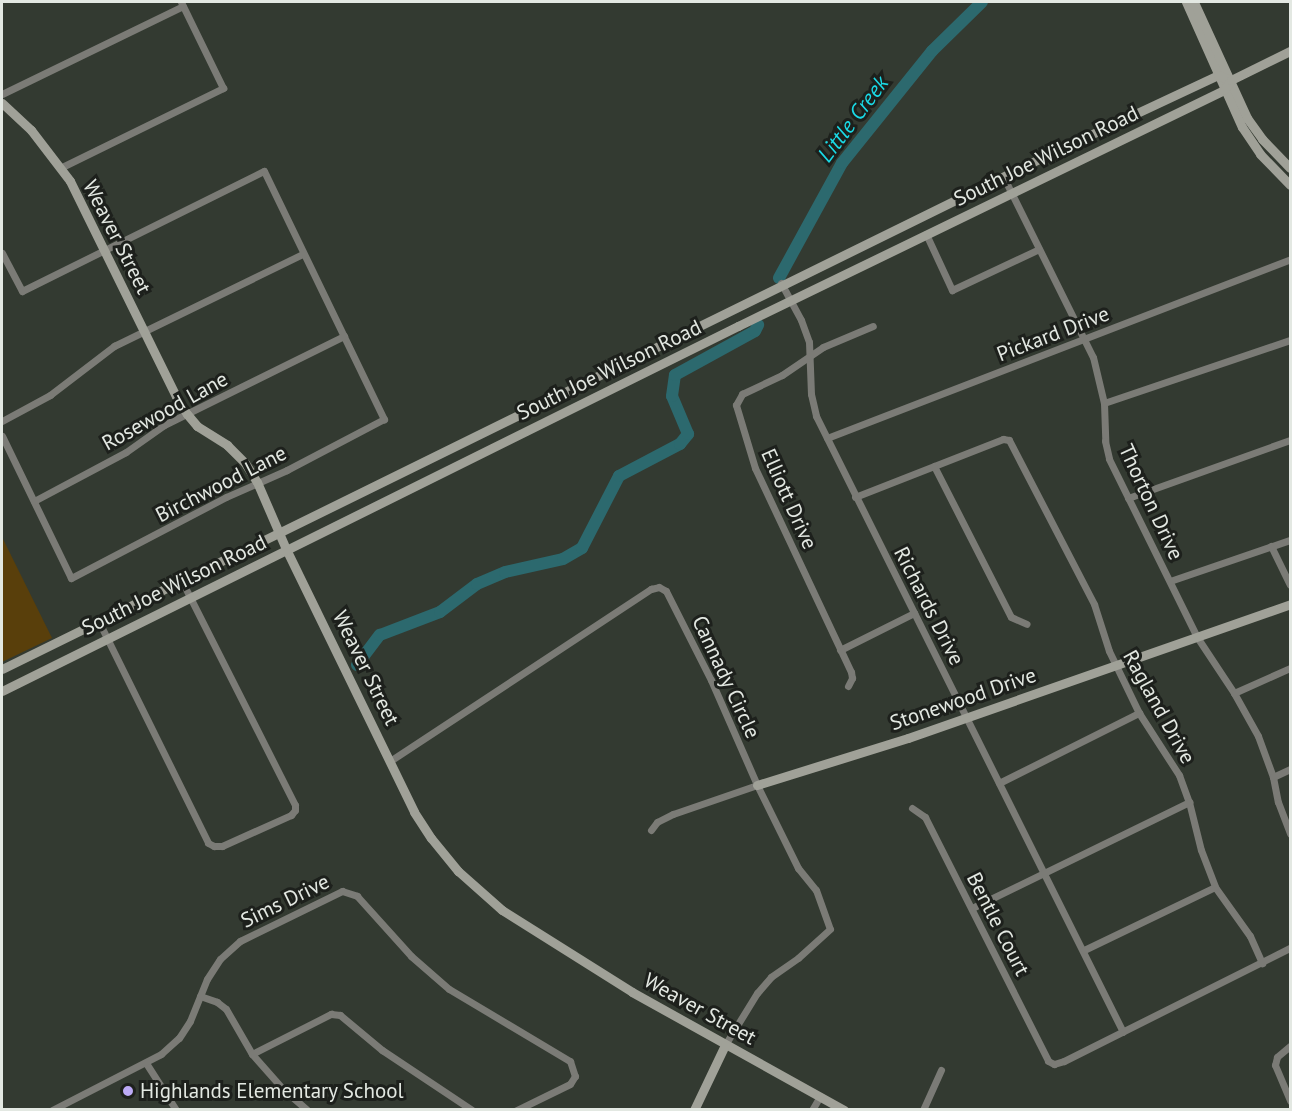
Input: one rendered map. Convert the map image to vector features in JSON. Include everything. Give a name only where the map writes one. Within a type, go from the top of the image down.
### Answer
[{"type":"main road","points":[[1186,2],[1242,127],[1260,154],[1290,185]]},
{"type":"main road","points":[[1194,2],[1231,80],[1246,118],[1262,139],[1290,168]]},
{"type":"main road","name":"South Joe Wilson Road","points":[[2,691],[1011,192],[1224,90],[1231,80],[1290,51]]},
{"type":"main road","points":[[1218,75],[1231,80]]},
{"type":"main road","name":"South Joe Wilson Road","points":[[2,669],[681,336],[781,284],[1218,75]]},
{"type":"main road","name":"Weaver Street","points":[[2,103],[31,130],[60,168],[85,208],[176,396],[187,414],[197,426],[227,445],[245,463],[257,482],[286,549],[414,812],[431,838],[475,888],[502,910],[725,1045],[844,1110]]},
{"type":"main road","name":"Stonewood Drive","points":[[758,786],[1290,604]]},
{"type":"main road","points":[[693,1110],[725,1045]]},
{"type":"street","points":[[2,94],[182,4],[223,88],[60,168]]},
{"type":"street","points":[[2,253],[22,291],[104,248],[264,171],[344,336]]},
{"type":"street","name":"Thorton Drive","points":[[1004,176],[1093,357],[1104,403],[1105,441],[1109,459],[1197,637],[1234,693],[1258,736],[1290,834]]},
{"type":"street","points":[[926,234],[952,290],[1039,249]]},
{"type":"street","points":[[2,421],[50,395],[114,346],[303,254]]},
{"type":"street","name":"Pickard Drive","points":[[827,438],[1290,259]]},
{"type":"street","name":"Richards Drive","points":[[781,284],[805,331],[811,394],[816,416],[1123,1032]]},
{"type":"street","name":"Elliott Drive","points":[[848,686],[852,678],[851,672],[755,468],[736,405],[742,394],[782,375],[809,355],[873,326]]},
{"type":"street","name":"Rosewood Lane","points":[[34,501],[126,452],[164,425],[344,336]]},
{"type":"street","name":"Birchwood Lane","points":[[34,501],[71,578],[384,419],[344,336]]},
{"type":"street","points":[[1104,403],[1290,340]]},
{"type":"street","points":[[2,436],[34,501]]},
{"type":"street","name":"Ragland Drive","points":[[934,466],[1003,439],[1009,440],[1084,584],[1116,665],[1139,712],[1168,755],[1189,802],[1201,850],[1215,887],[1250,936],[1262,963]]},
{"type":"street","points":[[1128,498],[1290,440]]},
{"type":"street","points":[[855,497],[934,466],[1011,617],[1027,624]]},
{"type":"street","points":[[1170,581],[1290,540]]},
{"type":"street","points":[[1271,546],[1290,585]]},
{"type":"street","points":[[99,622],[208,843],[222,846],[291,815],[295,805],[182,581]]},
{"type":"street","name":"Cannady Circle","points":[[390,761],[642,595],[659,587],[669,595],[798,868],[816,890],[830,928],[798,958],[771,977],[757,993],[725,1045]]},
{"type":"street","points":[[840,650],[914,613]]},
{"type":"street","points":[[1234,693],[1290,668]]},
{"type":"street","points":[[999,783],[1139,712]]},
{"type":"street","points":[[1273,777],[1290,769]]},
{"type":"street","name":"Stonewood Drive","points":[[651,830],[657,822],[673,814],[758,786]]},
{"type":"street","points":[[972,908],[1189,802]]},
{"type":"street","name":"Bentle Court","points":[[912,808],[925,817],[1048,1061],[1054,1064],[1064,1061],[1123,1032]]},
{"type":"street","points":[[1084,950],[1215,887]]},
{"type":"street","name":"Sims Drive","points":[[52,1110],[146,1064],[179,1038],[190,1021],[207,980],[220,959],[240,940],[342,891],[352,892],[411,956],[450,989],[570,1061],[575,1076],[570,1084],[517,1110]]},
{"type":"street","points":[[1123,1032],[1290,948]]},
{"type":"street","points":[[200,996],[217,1002],[226,1009],[252,1054],[283,1089],[307,1110]]},
{"type":"street","points":[[252,1054],[331,1014],[340,1015],[382,1050],[472,1110]]},
{"type":"street","points":[[1290,1046],[1277,1057],[1275,1065],[1290,1101]]},
{"type":"street","points":[[146,1064],[176,1110]]},
{"type":"street","points":[[923,1110],[941,1070]]},
{"type":"street","points":[[812,1110],[820,1096]]},
{"type":"shaded area","points":[[2,537],[52,638],[2,662]]},
{"type":"waterway","name":"Little Creek","points":[[779,278],[842,163],[932,51],[982,2]]},
{"type":"waterway","name":"Little Creek","points":[[357,665],[380,635],[440,612],[477,584],[505,572],[563,559],[582,548],[619,476],[680,444],[688,434],[672,396],[675,375],[755,331],[758,325]]},
{"type":"place","name":"Highlands Elementary School","points":[[128,1091]]}]
